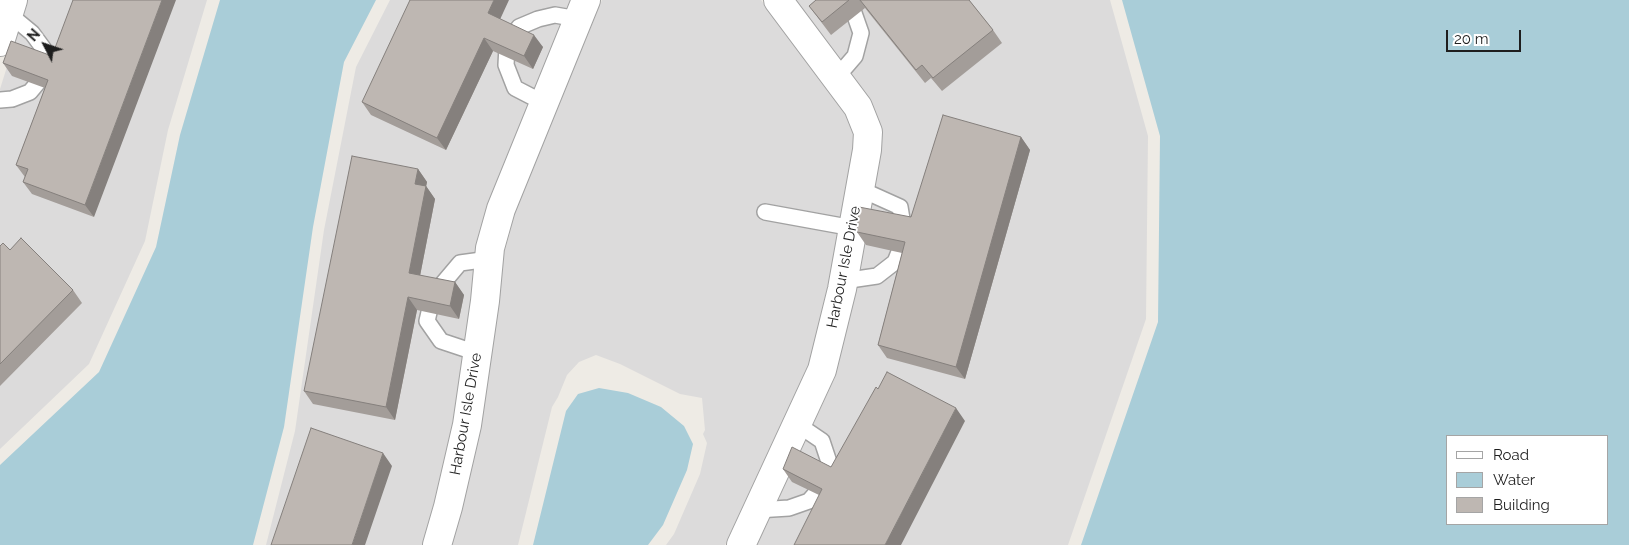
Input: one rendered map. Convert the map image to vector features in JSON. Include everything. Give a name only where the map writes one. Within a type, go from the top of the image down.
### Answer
[{"type":"street","name":"Harbour Isle Drive","points":[[741,545],[822,370],[843,281],[867,150],[868,132],[858,107],[784,2]]},
{"type":"street","points":[[0,42],[11,7]]},
{"type":"street","name":"Harbour Isle Drive","points":[[437,545],[467,425],[485,301],[490,248],[501,209],[582,10]]},
{"type":"lane","points":[[836,78],[855,56],[861,33],[854,13],[842,0]]},
{"type":"lane","points":[[0,100],[12,99],[30,92],[40,80],[45,68],[46,52],[11,7]]},
{"type":"lane","points":[[544,103],[515,88],[506,64],[507,46],[519,27],[538,19],[582,10]]},
{"type":"lane","points":[[843,281],[877,276],[895,262],[906,237],[900,207],[860,189]]},
{"type":"lane","points":[[765,212],[853,228]]},
{"type":"lane","points":[[477,352],[441,341],[427,320],[433,295],[460,263],[489,260]]},
{"type":"lane","points":[[757,510],[789,508],[809,501],[823,485],[829,462],[822,441],[797,424]]},
{"type":"shaded area","points":[[28,0],[207,0],[168,130],[145,241],[89,364],[0,449],[0,89]]},
{"type":"shaded area","points":[[390,0],[571,0],[487,205],[476,246],[471,298],[453,421],[422,545],[266,545],[295,431],[324,230],[356,67]]},
{"type":"shaded area","points":[[602,0],[761,0],[846,112],[854,133],[853,147],[828,285],[809,365],[725,545],[666,545],[674,534],[700,474],[707,443],[703,434],[705,430],[702,398],[680,394],[620,364],[596,355],[579,362],[567,375],[552,407],[518,545],[452,545],[480,429],[499,304],[504,253],[514,214]]},
{"type":"shaded area","points":[[794,0],[1110,0],[1148,136],[1146,319],[1068,545],[757,545],[835,377],[855,293],[881,154],[881,129]]},
{"type":"water","points":[[220,0],[376,0],[344,62],[313,227],[284,427],[253,545],[0,545],[0,465],[99,372],[156,247],[180,135]]},
{"type":"water","points":[[1122,0],[1629,0],[1629,545],[1081,545],[1158,322],[1160,136]]},
{"type":"water","points":[[599,388],[628,393],[661,407],[684,426],[693,444],[687,470],[663,525],[648,545],[533,545],[566,411],[578,394]]},
{"type":"building","points":[[73,0],[162,0],[85,205],[23,182],[28,169],[16,165],[48,80],[3,63],[11,41],[52,56]]},
{"type":"building","points":[[410,0],[494,0],[488,13],[534,35],[524,56],[484,38],[437,138],[362,102]]},
{"type":"building","points":[[816,0],[849,0],[822,22],[809,6]]},
{"type":"building","points":[[860,0],[969,0],[993,30],[933,78],[922,65],[916,70]]},
{"type":"building","points":[[943,115],[1021,137],[956,367],[878,345],[905,242],[857,232],[859,207],[911,217]]},
{"type":"building","points":[[352,156],[418,169],[415,184],[426,186],[409,273],[455,282],[450,306],[408,297],[386,407],[304,391]]},
{"type":"building","points":[[21,238],[73,290],[0,364],[0,246],[3,243],[10,250]]},
{"type":"building","points":[[887,372],[956,408],[885,545],[794,545],[822,489],[783,469],[792,447],[831,467],[876,387],[878,389]]},
{"type":"building","points":[[311,428],[383,453],[352,545],[271,545]]}]
